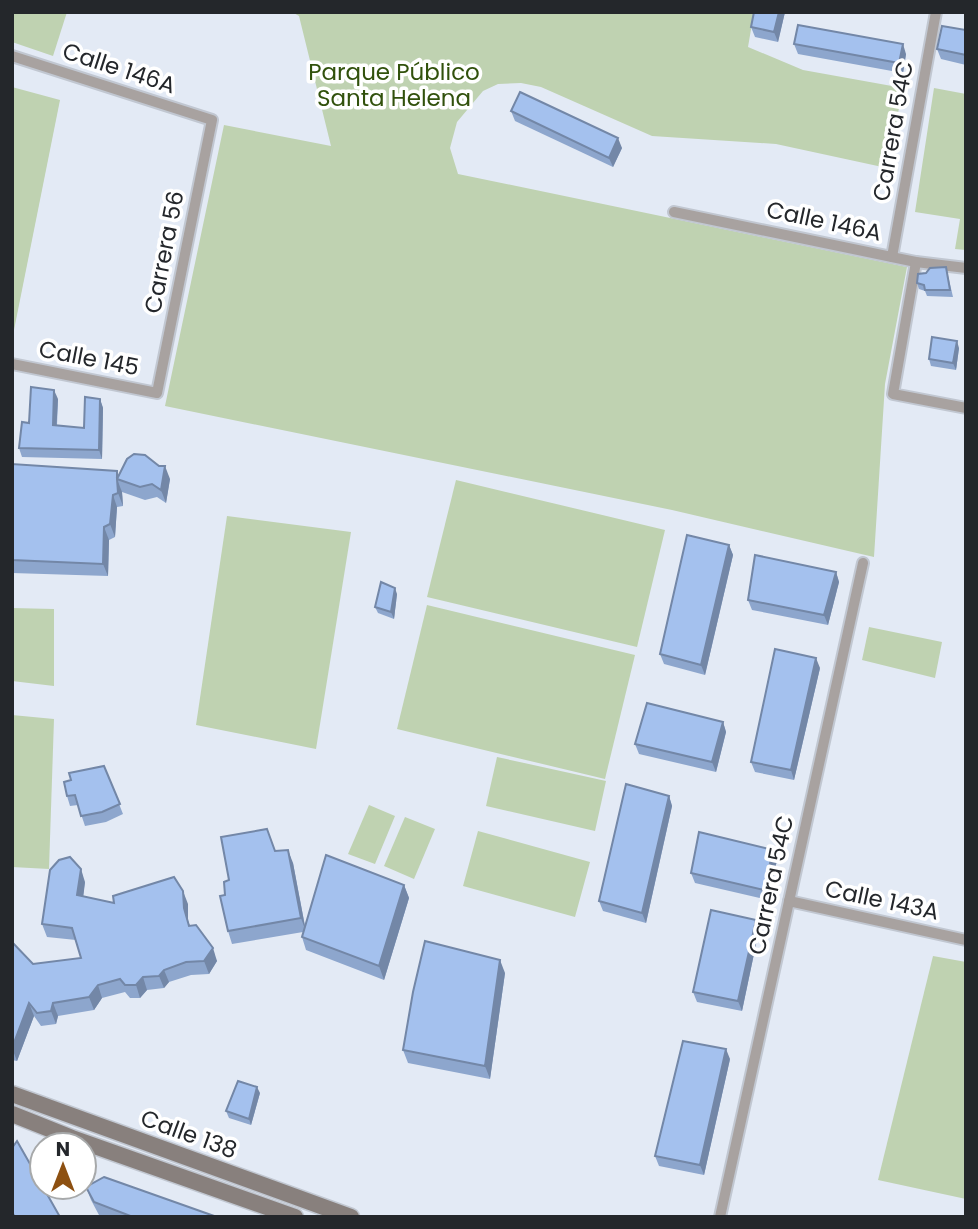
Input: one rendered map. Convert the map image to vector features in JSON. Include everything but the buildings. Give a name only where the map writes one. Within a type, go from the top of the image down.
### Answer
[{"type":"main road","name":"Calle 138","points":[[13,1096],[351,1217]]},
{"type":"main road","name":"Calle 138","points":[[12,1114],[295,1217]]},
{"type":"street","name":"Carrera 54C","points":[[892,257],[936,12]]},
{"type":"street","name":"Calle 146A","points":[[12,56],[212,120]]},
{"type":"street","name":"Carrera 56","points":[[157,393],[212,120]]},
{"type":"street","name":"Calle 146A","points":[[674,212],[916,262],[966,268]]},
{"type":"street","points":[[916,262],[894,394],[966,406]]},
{"type":"street","name":"Calle 145","points":[[12,364],[157,393]]},
{"type":"street","name":"Carrera 54C","points":[[720,1217],[863,563]]},
{"type":"street","name":"Calle 143A","points":[[789,901],[966,940]]},
{"type":"green space","points":[[12,12],[67,12],[53,56],[12,42]]},
{"type":"green space","name":"Parque Público Santa Helena","points":[[292,12],[754,12],[748,47],[803,70],[903,88],[887,168],[776,144],[652,136],[541,87],[521,83],[498,84],[483,91],[457,122],[450,148],[458,174],[907,267],[885,384],[874,557],[672,510],[165,406],[224,125],[331,146],[299,16]]},
{"type":"green space","points":[[12,87],[60,100],[12,340]]},
{"type":"green space","points":[[934,88],[966,94],[966,250],[955,249],[960,219],[915,212]]},
{"type":"green space","points":[[456,480],[665,530],[637,647],[427,597]]},
{"type":"green space","points":[[227,516],[351,532],[316,749],[196,725]]},
{"type":"green space","points":[[427,605],[635,655],[605,779],[397,729]]},
{"type":"green space","points":[[12,608],[54,609],[54,686],[12,681]]},
{"type":"green space","points":[[869,627],[942,642],[935,678],[862,660]]},
{"type":"green space","points":[[12,715],[54,719],[49,869],[12,867]]},
{"type":"green space","points":[[497,757],[606,781],[595,831],[486,806]]},
{"type":"green space","points":[[369,805],[395,816],[375,864],[348,854]]},
{"type":"green space","points":[[405,817],[435,829],[414,879],[384,866]]},
{"type":"green space","points":[[478,831],[590,862],[575,917],[463,886]]},
{"type":"green space","points":[[933,956],[966,962],[966,1199],[878,1180]]}]
